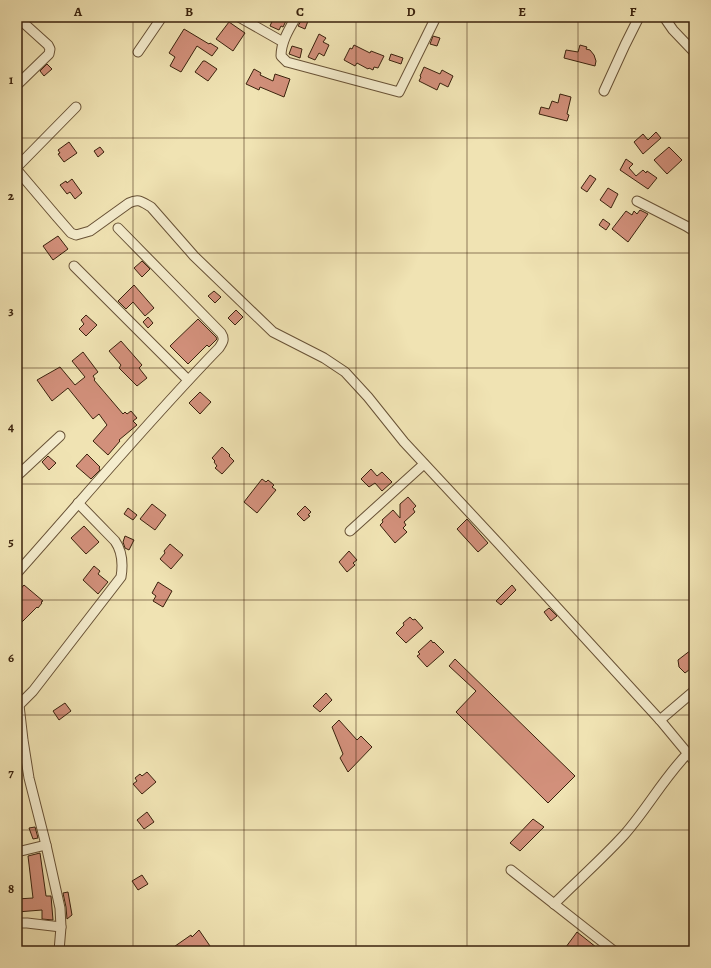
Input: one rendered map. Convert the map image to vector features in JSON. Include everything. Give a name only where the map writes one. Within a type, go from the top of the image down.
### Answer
[{"type":"street","points":[[17,17],[48,45],[50,54],[17,85]]},
{"type":"street","points":[[138,52],[162,17]]},
{"type":"street","points":[[239,17],[283,42]]},
{"type":"street","points":[[296,17],[283,42],[281,56],[287,62],[399,92],[436,17]]},
{"type":"street","points":[[604,91],[639,17]]},
{"type":"street","points":[[664,17],[673,30],[694,52]]},
{"type":"street","points":[[17,166],[76,107]]},
{"type":"street","points":[[17,170],[71,233],[76,235],[90,231],[129,203],[136,200],[142,201],[150,207],[194,256],[273,332],[324,358],[345,372],[368,397],[404,442],[660,720],[691,757],[670,773],[624,835],[554,904]]},
{"type":"street","points":[[637,201],[693,228]]},
{"type":"street","points":[[17,573],[223,342],[223,337],[118,228]]},
{"type":"street","points":[[74,266],[188,380]]},
{"type":"street","points":[[17,476],[60,436]]},
{"type":"street","points":[[350,531],[424,464]]},
{"type":"street","points":[[59,951],[61,927],[60,908],[20,741],[18,701],[33,691],[121,577],[121,557],[118,546],[78,503]]},
{"type":"street","points":[[660,720],[694,691]]},
{"type":"street","points":[[17,852],[46,845]]},
{"type":"street","points":[[512,870],[614,951]]},
{"type":"street","points":[[17,923],[61,927]]},
{"type":"building","points":[[274,17],[288,17],[283,27],[281,26],[279,30],[270,26]]},
{"type":"building","points":[[302,19],[308,21],[305,29],[298,26]]},
{"type":"building","points":[[229,22],[245,33],[233,51],[216,39]]},
{"type":"building","points":[[184,29],[218,48],[212,56],[197,46],[181,72],[170,66],[175,57],[169,53]]},
{"type":"building","points":[[319,34],[326,38],[323,42],[329,45],[324,56],[319,53],[315,60],[308,57]]},
{"type":"building","points":[[433,36],[440,38],[437,46],[430,44]]},
{"type":"building","points":[[354,45],[370,53],[371,51],[384,56],[378,68],[374,67],[373,70],[368,69],[357,63],[355,66],[344,60],[350,48],[352,49]]},
{"type":"building","points":[[580,45],[587,47],[586,49],[590,50],[594,55],[596,61],[595,66],[564,58],[566,50],[578,52]]},
{"type":"building","points":[[292,46],[302,49],[300,58],[289,54]]},
{"type":"building","points":[[391,54],[403,58],[401,64],[389,60]]},
{"type":"building","points":[[203,61],[217,69],[208,81],[195,72]]},
{"type":"building","points":[[47,64],[52,69],[44,76],[40,71]]},
{"type":"building","points":[[424,67],[440,74],[442,70],[453,76],[448,87],[440,83],[437,90],[419,81]]},
{"type":"building","points":[[254,69],[261,73],[260,75],[273,81],[275,74],[290,79],[284,97],[260,87],[259,90],[246,84]]},
{"type":"building","points":[[560,94],[571,97],[567,121],[539,114],[541,107],[549,109],[552,101],[558,103]]},
{"type":"building","points":[[656,132],[661,138],[643,154],[634,142],[643,134],[648,140]]},
{"type":"building","points":[[69,142],[77,153],[64,162],[58,154],[60,153],[58,150]]},
{"type":"building","points":[[100,147],[104,152],[98,157],[94,151]]},
{"type":"building","points":[[669,147],[682,160],[667,174],[654,160]]},
{"type":"building","points":[[626,159],[633,164],[629,168],[636,176],[643,170],[657,178],[648,189],[620,170]]},
{"type":"building","points":[[590,175],[596,179],[587,192],[581,188]]},
{"type":"building","points":[[72,179],[82,193],[75,199],[70,192],[67,194],[60,185],[66,181],[67,183]]},
{"type":"building","points":[[608,188],[618,194],[611,208],[600,200]]},
{"type":"building","points":[[640,210],[648,214],[628,242],[612,229],[626,211],[632,215],[634,211],[637,214]]},
{"type":"building","points":[[603,219],[610,224],[606,230],[599,225]]},
{"type":"building","points":[[58,236],[68,249],[53,260],[43,246]]},
{"type":"building","points":[[142,261],[150,269],[142,277],[134,268]]},
{"type":"building","points":[[134,285],[154,308],[145,316],[133,302],[126,309],[118,301]]},
{"type":"building","points":[[214,291],[221,297],[215,303],[208,296]]},
{"type":"building","points":[[236,310],[243,317],[235,325],[228,318]]},
{"type":"building","points":[[86,315],[97,325],[86,336],[79,329],[84,324],[81,320]]},
{"type":"building","points":[[148,317],[153,323],[148,328],[143,322]]},
{"type":"building","points":[[198,319],[217,339],[209,347],[207,345],[188,364],[170,346]]},
{"type":"building","points":[[121,341],[142,365],[139,368],[147,378],[137,386],[119,368],[121,365],[109,351]]},
{"type":"building","points":[[83,352],[98,372],[93,376],[95,379],[94,380],[123,414],[125,412],[127,414],[131,411],[137,418],[133,421],[137,425],[119,440],[120,441],[108,455],[93,441],[107,425],[99,414],[93,419],[68,388],[52,401],[37,380],[60,367],[75,385],[85,377],[72,361]]},
{"type":"building","points":[[200,392],[211,402],[200,414],[189,403]]},
{"type":"building","points":[[222,447],[234,461],[222,474],[215,468],[217,466],[212,458]]},
{"type":"building","points":[[87,454],[100,467],[100,470],[91,479],[76,466]]},
{"type":"building","points":[[48,456],[56,463],[49,470],[42,462]]},
{"type":"building","points":[[371,469],[377,476],[382,472],[392,482],[382,491],[375,483],[369,487],[361,479]]},
{"type":"building","points":[[262,479],[266,482],[268,480],[274,485],[272,487],[276,490],[257,513],[244,502]]},
{"type":"building","points":[[408,497],[416,506],[413,509],[415,512],[404,522],[406,525],[403,528],[407,532],[395,543],[380,525],[383,522],[382,520],[393,510],[400,518],[400,504]]},
{"type":"building","points":[[152,504],[166,515],[155,530],[140,519]]},
{"type":"building","points":[[305,506],[311,512],[308,515],[310,516],[304,521],[297,514]]},
{"type":"building","points":[[128,508],[137,515],[133,520],[124,514]]},
{"type":"building","points":[[467,519],[488,543],[478,552],[457,529]]},
{"type":"building","points":[[84,526],[99,542],[86,554],[71,538]]},
{"type":"building","points":[[125,536],[134,540],[129,550],[125,548],[123,542]]},
{"type":"building","points":[[170,544],[183,555],[171,569],[160,559]]},
{"type":"building","points":[[349,551],[357,560],[353,563],[355,565],[347,572],[339,562]]},
{"type":"building","points":[[94,566],[100,571],[98,574],[108,582],[98,594],[83,580]]},
{"type":"building","points":[[158,582],[172,591],[163,607],[153,601],[156,596],[152,593]]},
{"type":"building","points":[[24,585],[43,601],[38,608],[37,607],[17,627],[17,593]]},
{"type":"building","points":[[512,585],[516,590],[501,605],[496,601]]},
{"type":"building","points":[[549,608],[557,616],[551,621],[544,612]]},
{"type":"building","points":[[410,617],[413,620],[415,619],[423,628],[406,643],[396,633],[404,625],[403,623]]},
{"type":"building","points":[[431,640],[444,652],[427,667],[417,656],[420,654],[418,652]]},
{"type":"building","points":[[691,650],[694,654],[694,666],[685,673],[679,667],[678,660]]},
{"type":"building","points":[[455,659],[575,776],[548,803],[456,712],[476,691],[449,666]]},
{"type":"building","points":[[326,693],[332,700],[320,712],[313,706]]},
{"type":"building","points":[[65,703],[71,711],[59,720],[53,711]]},
{"type":"building","points":[[339,720],[357,740],[361,736],[372,747],[348,772],[340,758],[343,754],[332,727]]},
{"type":"building","points":[[147,772],[156,782],[142,794],[133,784],[137,781],[135,778],[140,774],[142,776]]},
{"type":"building","points":[[147,812],[154,822],[144,829],[137,820]]},
{"type":"building","points":[[533,819],[544,827],[520,851],[510,843]]},
{"type":"building","points":[[35,827],[38,838],[33,839],[29,828]]},
{"type":"building","points":[[40,853],[46,896],[51,896],[53,920],[42,919],[42,910],[17,912],[17,899],[33,898],[28,856]]},
{"type":"building","points":[[142,875],[148,884],[138,890],[132,881]]},
{"type":"building","points":[[68,892],[72,915],[67,919],[63,893]]},
{"type":"building","points":[[199,930],[210,946],[203,951],[168,951],[191,935],[192,937]]},
{"type":"building","points":[[577,932],[601,951],[563,951]]}]
